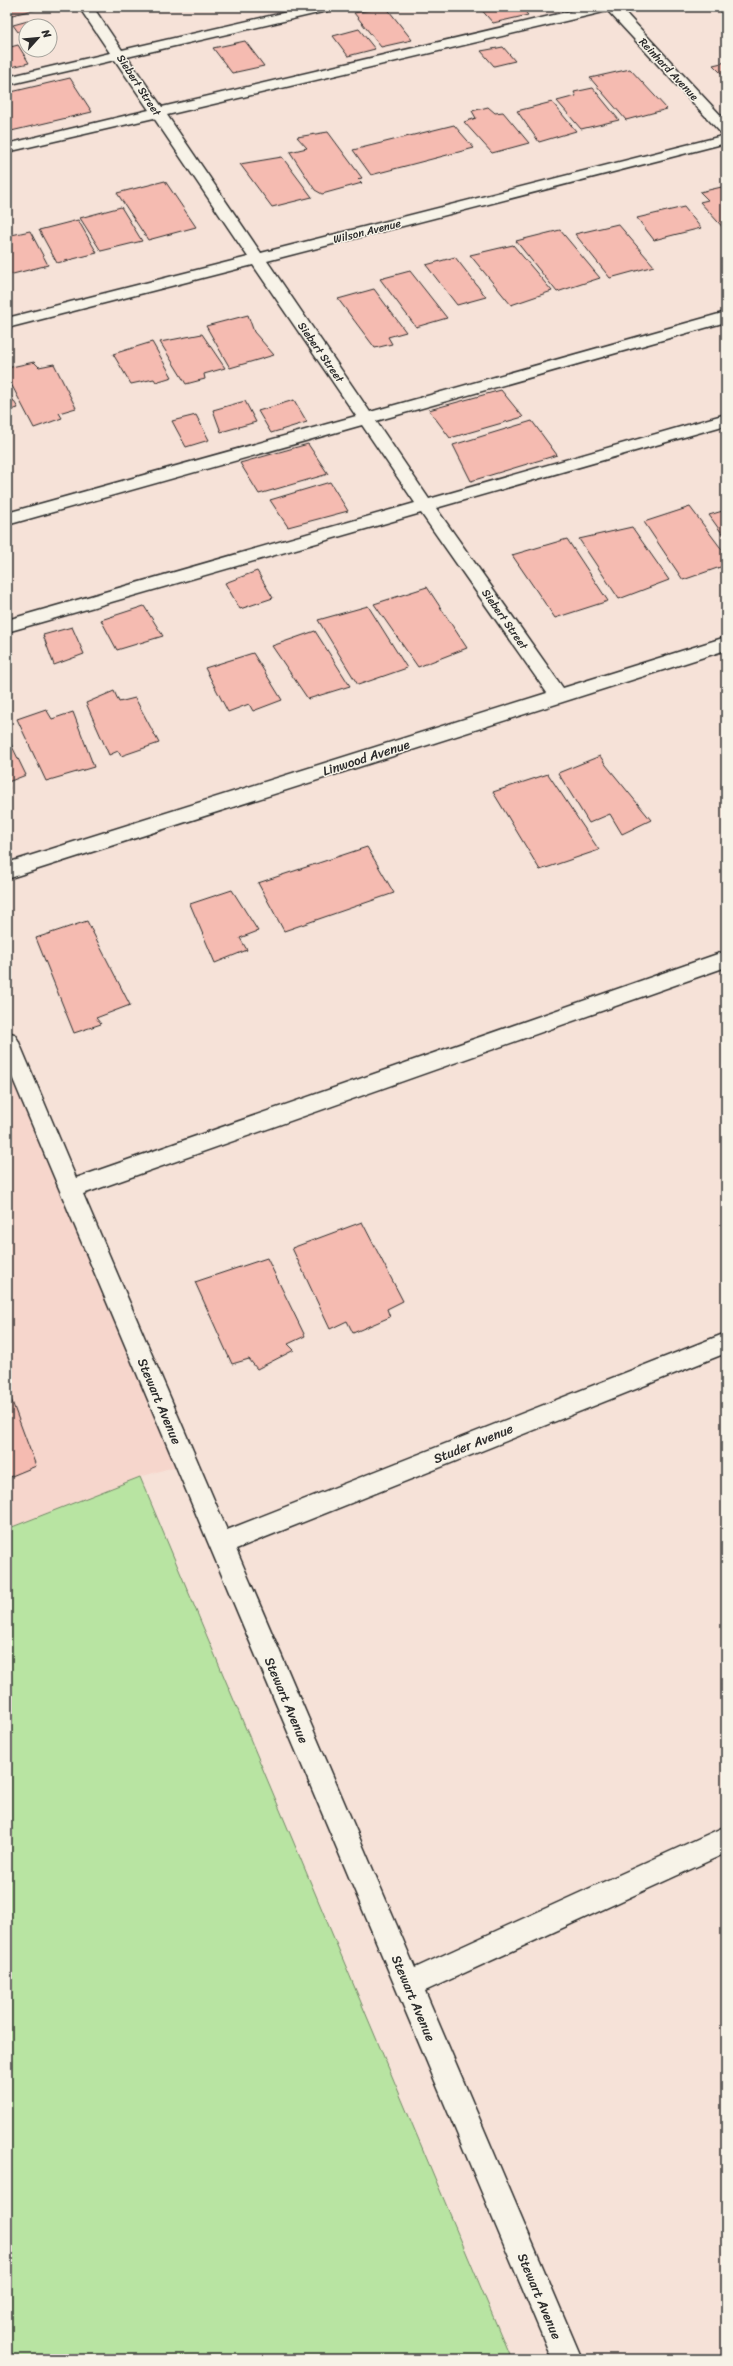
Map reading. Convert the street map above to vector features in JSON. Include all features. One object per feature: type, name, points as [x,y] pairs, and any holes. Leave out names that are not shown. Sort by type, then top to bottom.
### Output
[{"type":"street","name":"Siebert Street","points":[[86,7],[425,505],[559,696]]},
{"type":"street","points":[[7,81],[327,7]]},
{"type":"street","points":[[7,148],[156,111],[606,7]]},
{"type":"street","name":"Reinhard Avenue","points":[[612,7],[726,130]]},
{"type":"street","name":"Wilson Avenue","points":[[7,323],[726,139]]},
{"type":"street","points":[[7,519],[726,317]]},
{"type":"street","points":[[7,626],[726,419]]},
{"type":"street","name":"Linwood Avenue","points":[[7,871],[726,643]]},
{"type":"street","points":[[70,1189],[726,959]]},
{"type":"street","name":"Stewart Avenue","points":[[7,1040],[567,2359]]},
{"type":"street","name":"Studer Avenue","points":[[220,1544],[726,1343]]},
{"type":"street","points":[[408,1985],[726,1839]]},
{"type":"shaded area","points":[[7,1028],[190,1462],[140,1477],[7,1529]]},
{"type":"green space","points":[[140,1477],[511,2359],[7,2359],[7,1529]]},
{"type":"building","points":[[7,7],[46,7],[8,16]]},
{"type":"building","points":[[386,7],[412,40],[381,47],[354,13]]},
{"type":"building","points":[[479,7],[521,7],[528,15],[493,23]]},
{"type":"building","points":[[18,24],[18,32],[13,25]]},
{"type":"building","points":[[359,29],[375,49],[348,56],[333,36]]},
{"type":"building","points":[[245,41],[264,66],[232,73],[213,48]]},
{"type":"building","points":[[18,45],[18,58],[26,58],[29,63],[7,68],[7,48]]},
{"type":"building","points":[[503,47],[515,61],[494,66],[481,51]]},
{"type":"building","points":[[726,62],[726,78],[713,65]]},
{"type":"building","points":[[630,69],[667,109],[626,120],[590,78]]},
{"type":"building","points":[[70,78],[92,112],[7,132],[7,93]]},
{"type":"building","points":[[593,88],[619,120],[581,129],[557,101],[576,96],[574,92]]},
{"type":"building","points":[[552,102],[576,131],[539,142],[517,111]]},
{"type":"building","points":[[488,107],[495,113],[503,112],[529,143],[492,153],[464,122],[476,118],[472,111]]},
{"type":"building","points":[[454,125],[474,148],[371,175],[353,150]]},
{"type":"building","points":[[328,132],[362,178],[358,179],[362,183],[322,194],[315,190],[290,152],[307,148],[297,137]]},
{"type":"building","points":[[282,157],[312,197],[272,207],[240,164]]},
{"type":"building","points":[[165,181],[196,227],[148,240],[117,193]]},
{"type":"building","points":[[726,186],[726,231],[700,202],[708,200],[700,192]]},
{"type":"building","points":[[121,207],[142,241],[101,251],[80,218]]},
{"type":"building","points":[[684,207],[701,228],[654,240],[637,218]]},
{"type":"building","points":[[78,220],[97,253],[57,263],[39,230]]},
{"type":"building","points":[[618,224],[654,266],[610,278],[575,234]]},
{"type":"building","points":[[560,230],[600,278],[557,292],[516,241]]},
{"type":"building","points":[[30,231],[48,265],[9,275],[7,270],[7,236]]},
{"type":"building","points":[[513,245],[552,291],[511,305],[470,255]]},
{"type":"building","points":[[455,257],[486,297],[457,305],[426,265]]},
{"type":"building","points":[[410,271],[447,318],[416,327],[380,279]]},
{"type":"building","points":[[374,289],[406,332],[388,337],[392,344],[375,348],[338,299]]},
{"type":"building","points":[[248,315],[254,332],[274,355],[230,368],[206,326]]},
{"type":"building","points":[[202,334],[225,368],[204,374],[205,379],[186,384],[160,342]]},
{"type":"building","points":[[152,342],[172,377],[156,382],[154,379],[131,384],[113,354]]},
{"type":"building","points":[[34,362],[39,367],[54,364],[76,408],[59,413],[62,418],[34,428],[7,376],[7,368]]},
{"type":"building","points":[[7,390],[18,408],[7,411]]},
{"type":"building","points":[[501,390],[523,417],[450,438],[429,410]]},
{"type":"building","points":[[294,400],[307,422],[271,433],[258,411]]},
{"type":"building","points":[[245,401],[256,422],[221,432],[213,410]]},
{"type":"building","points":[[196,415],[209,440],[186,447],[172,421]]},
{"type":"building","points":[[532,421],[557,455],[471,481],[453,445]]},
{"type":"building","points":[[308,444],[328,474],[259,494],[240,463]]},
{"type":"building","points":[[330,482],[348,511],[288,527],[270,500]]},
{"type":"building","points":[[690,507],[726,555],[726,565],[683,580],[644,522]]},
{"type":"building","points":[[726,510],[726,539],[709,515]]},
{"type":"building","points":[[632,527],[669,580],[619,599],[579,539]]},
{"type":"building","points":[[567,539],[608,601],[555,618],[512,555]]},
{"type":"building","points":[[257,571],[273,598],[240,609],[225,583]]},
{"type":"building","points":[[427,587],[467,648],[418,667],[374,604]]},
{"type":"building","points":[[144,606],[163,636],[117,650],[101,620]]},
{"type":"building","points":[[368,606],[407,668],[358,685],[318,620]]},
{"type":"building","points":[[72,627],[84,654],[54,665],[43,635]]},
{"type":"building","points":[[315,631],[350,686],[308,699],[272,646]]},
{"type":"building","points":[[253,653],[282,700],[253,711],[249,704],[228,712],[205,668]]},
{"type":"building","points":[[114,691],[119,702],[135,698],[159,743],[121,756],[118,751],[109,755],[86,703]]},
{"type":"building","points":[[46,709],[52,719],[73,712],[94,767],[46,781],[17,719]]},
{"type":"building","points":[[7,736],[26,775],[8,782],[9,789],[7,790]]},
{"type":"building","points":[[600,756],[651,820],[622,834],[610,814],[589,823],[558,773]]},
{"type":"building","points":[[548,774],[599,850],[540,870],[493,792]]},
{"type":"building","points":[[367,847],[394,893],[284,931],[258,883]]},
{"type":"building","points":[[232,890],[258,931],[240,938],[247,950],[215,963],[190,904]]},
{"type":"building","points":[[87,921],[130,1005],[96,1018],[101,1024],[74,1033],[36,938]]},
{"type":"building","points":[[362,1222],[403,1301],[387,1309],[390,1317],[353,1333],[347,1321],[330,1329],[292,1248]]},
{"type":"building","points":[[267,1258],[305,1336],[288,1344],[294,1350],[257,1369],[249,1359],[232,1364],[195,1282]]},
{"type":"building","points":[[7,1388],[36,1466],[7,1478]]}]
